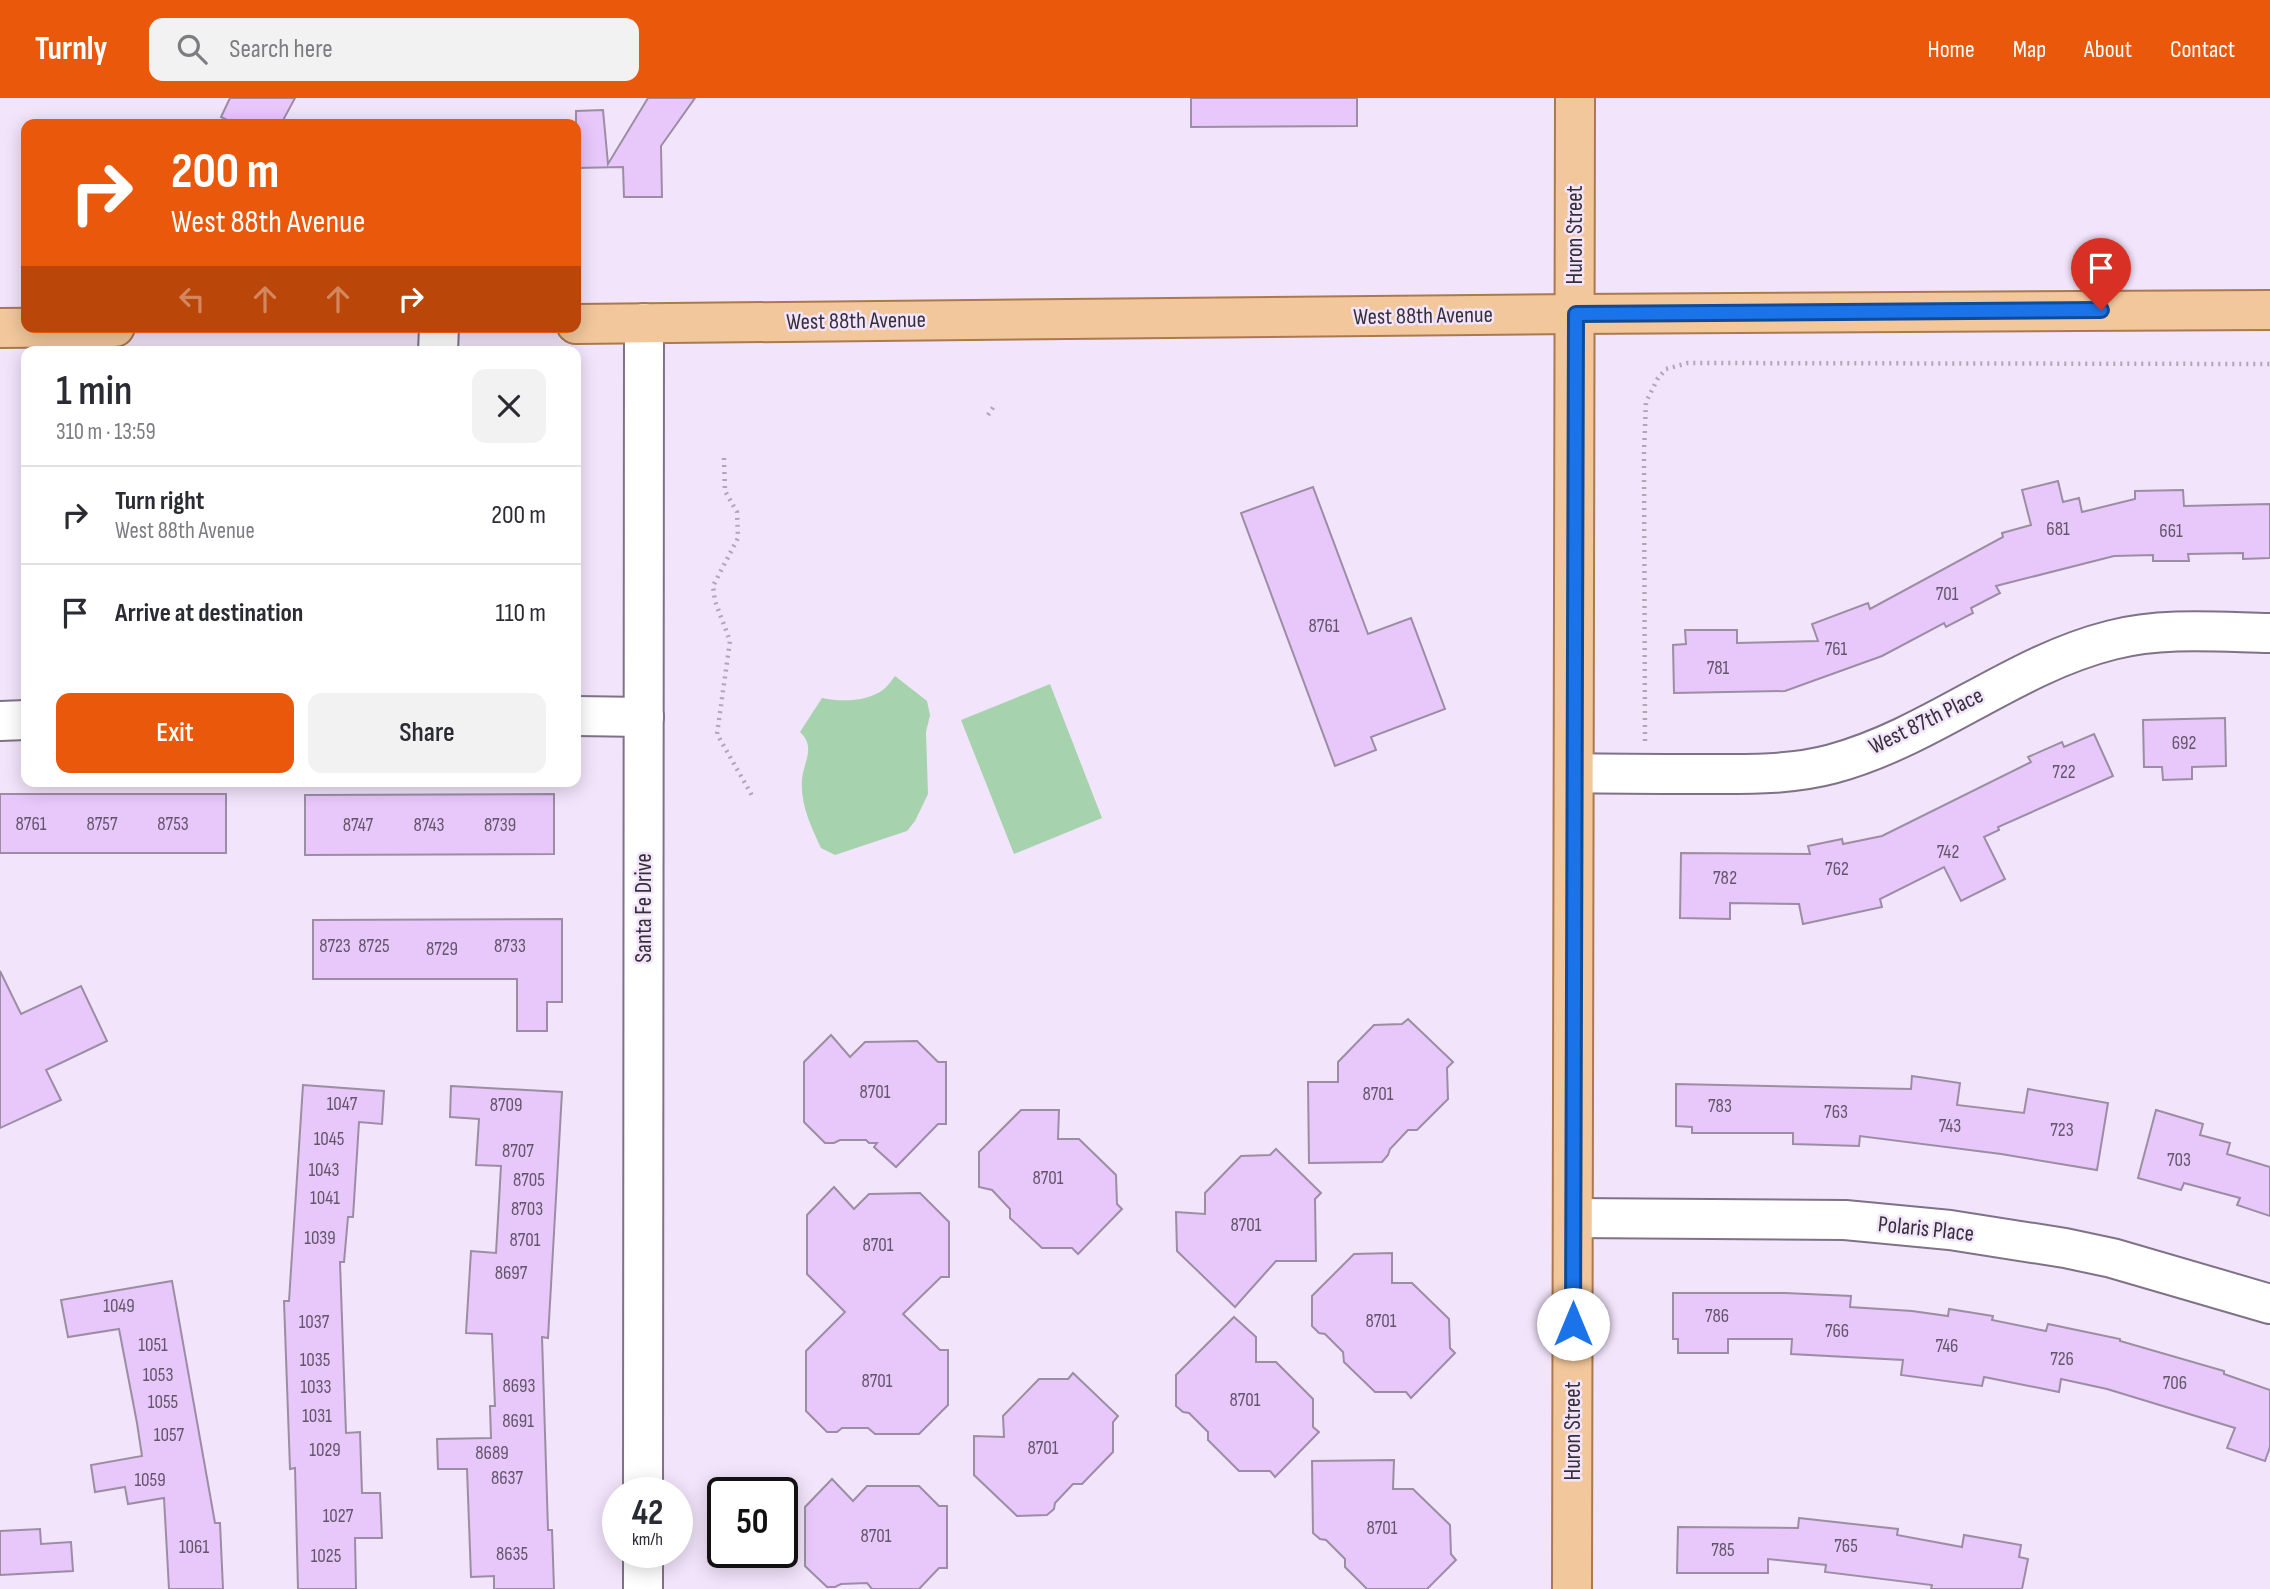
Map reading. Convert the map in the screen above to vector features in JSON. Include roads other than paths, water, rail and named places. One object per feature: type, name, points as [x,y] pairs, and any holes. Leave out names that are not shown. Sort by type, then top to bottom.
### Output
[{"type":"main road","name":"Huron Street","points":[[1572,1589],[1575,98]]},
{"type":"main road","name":"West 88th Avenue","points":[[581,324],[2270,310]]},
{"type":"main road","points":[[0,328],[21,328]]},
{"type":"street","name":"Santa Fe Drive","points":[[643,1477],[644,323]]},
{"type":"street","name":"West 87th Place","points":[[1574,773],[1799,772],[1835,763],[1894,742],[1987,691],[2040,666],[2077,650],[2113,639],[2159,632],[2270,633]]},
{"type":"street","points":[[581,716],[644,717]]},
{"type":"street","points":[[0,721],[21,720]]},
{"type":"street","name":"Polaris Place","points":[[1573,1217],[1845,1220],[1950,1230],[2112,1258],[2270,1304]]},
{"type":"street","points":[[643,1568],[643,1589]]}]
